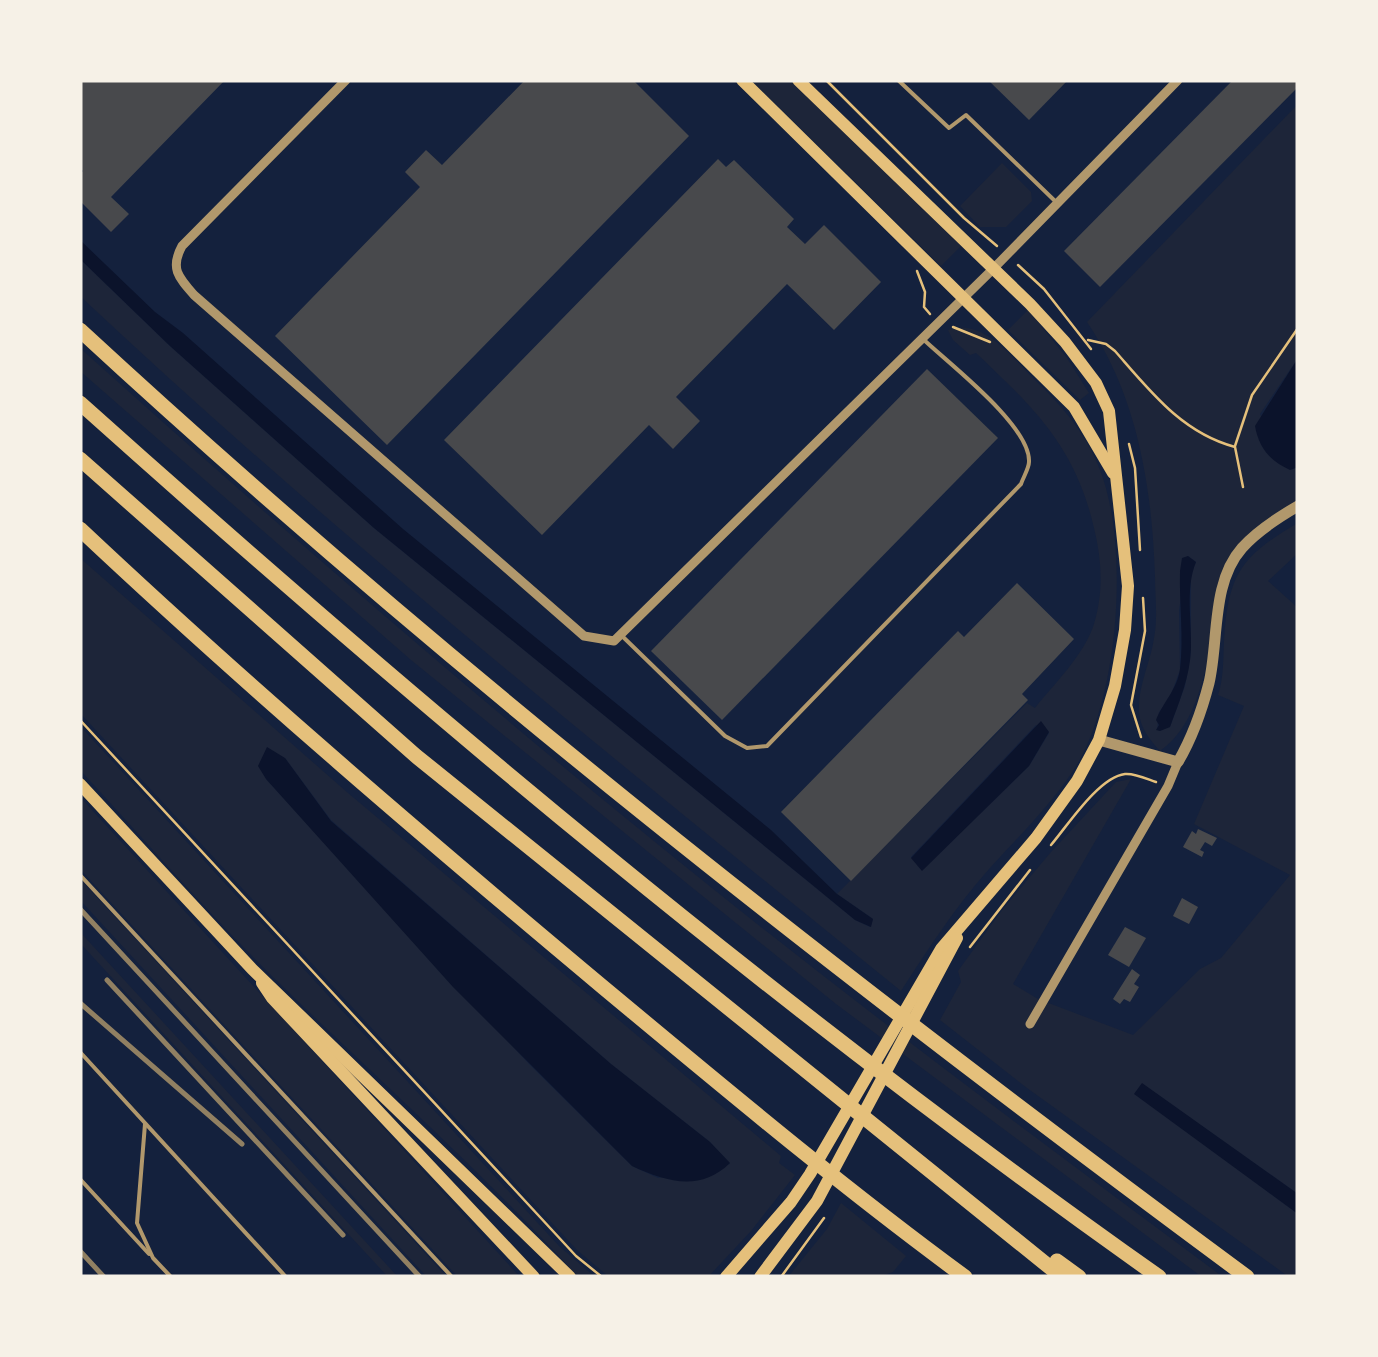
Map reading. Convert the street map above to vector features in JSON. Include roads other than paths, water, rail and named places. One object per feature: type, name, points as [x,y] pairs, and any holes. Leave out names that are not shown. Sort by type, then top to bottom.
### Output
[{"type":"highway","points":[[80,330],[370,587],[534,726],[798,938],[1247,1277]]},
{"type":"highway","points":[[80,403],[272,575],[524,788],[1021,1179],[1159,1277]]},
{"type":"highway","points":[[80,458],[416,756],[1062,1277]]},
{"type":"highway","points":[[80,529],[200,642],[500,902],[712,1078],[965,1277]]},
{"type":"highway","points":[[943,1181],[1079,1277]]},
{"type":"main road","points":[[742,80],[1074,407],[1116,478]]},
{"type":"main road","points":[[726,1277],[810,1174],[962,926],[1036,838],[1077,781],[1099,740],[1126,630],[1128,586],[1109,411],[1096,383],[1066,342],[798,80]]},
{"type":"main road","points":[[80,784],[252,969],[570,1277]]},
{"type":"main road","points":[[252,969],[272,998],[534,1277]]},
{"type":"main road","points":[[760,1277],[809,1214],[931,975]]},
{"type":"street","points":[[346,80],[182,246],[175,258],[176,273],[194,295],[584,636],[614,641],[993,269],[1178,80]]},
{"type":"street","points":[[1030,1024],[1188,746],[1210,680],[1217,618],[1230,568],[1242,548],[1298,506]]},
{"type":"street","points":[[1099,740],[1178,762]]},
{"type":"lane","points":[[898,80],[950,128],[966,114],[1058,204]]},
{"type":"lane","points":[[620,634],[725,736],[747,748],[767,746],[1021,484],[1029,461],[1021,437],[1009,420],[921,338]]},
{"type":"lane","points":[[80,874],[452,1277]]},
{"type":"lane","points":[[80,1052],[286,1277]]},
{"type":"lane","points":[[146,1124],[137,1223],[153,1258]]},
{"type":"lane","points":[[80,1180],[171,1277]]},
{"type":"railway","points":[[80,909],[420,1277]]},
{"type":"railway","points":[[107,980],[343,1235]]},
{"type":"railway","points":[[80,1003],[242,1144]]},
{"type":"railway","points":[[80,1251],[104,1277]]}]
